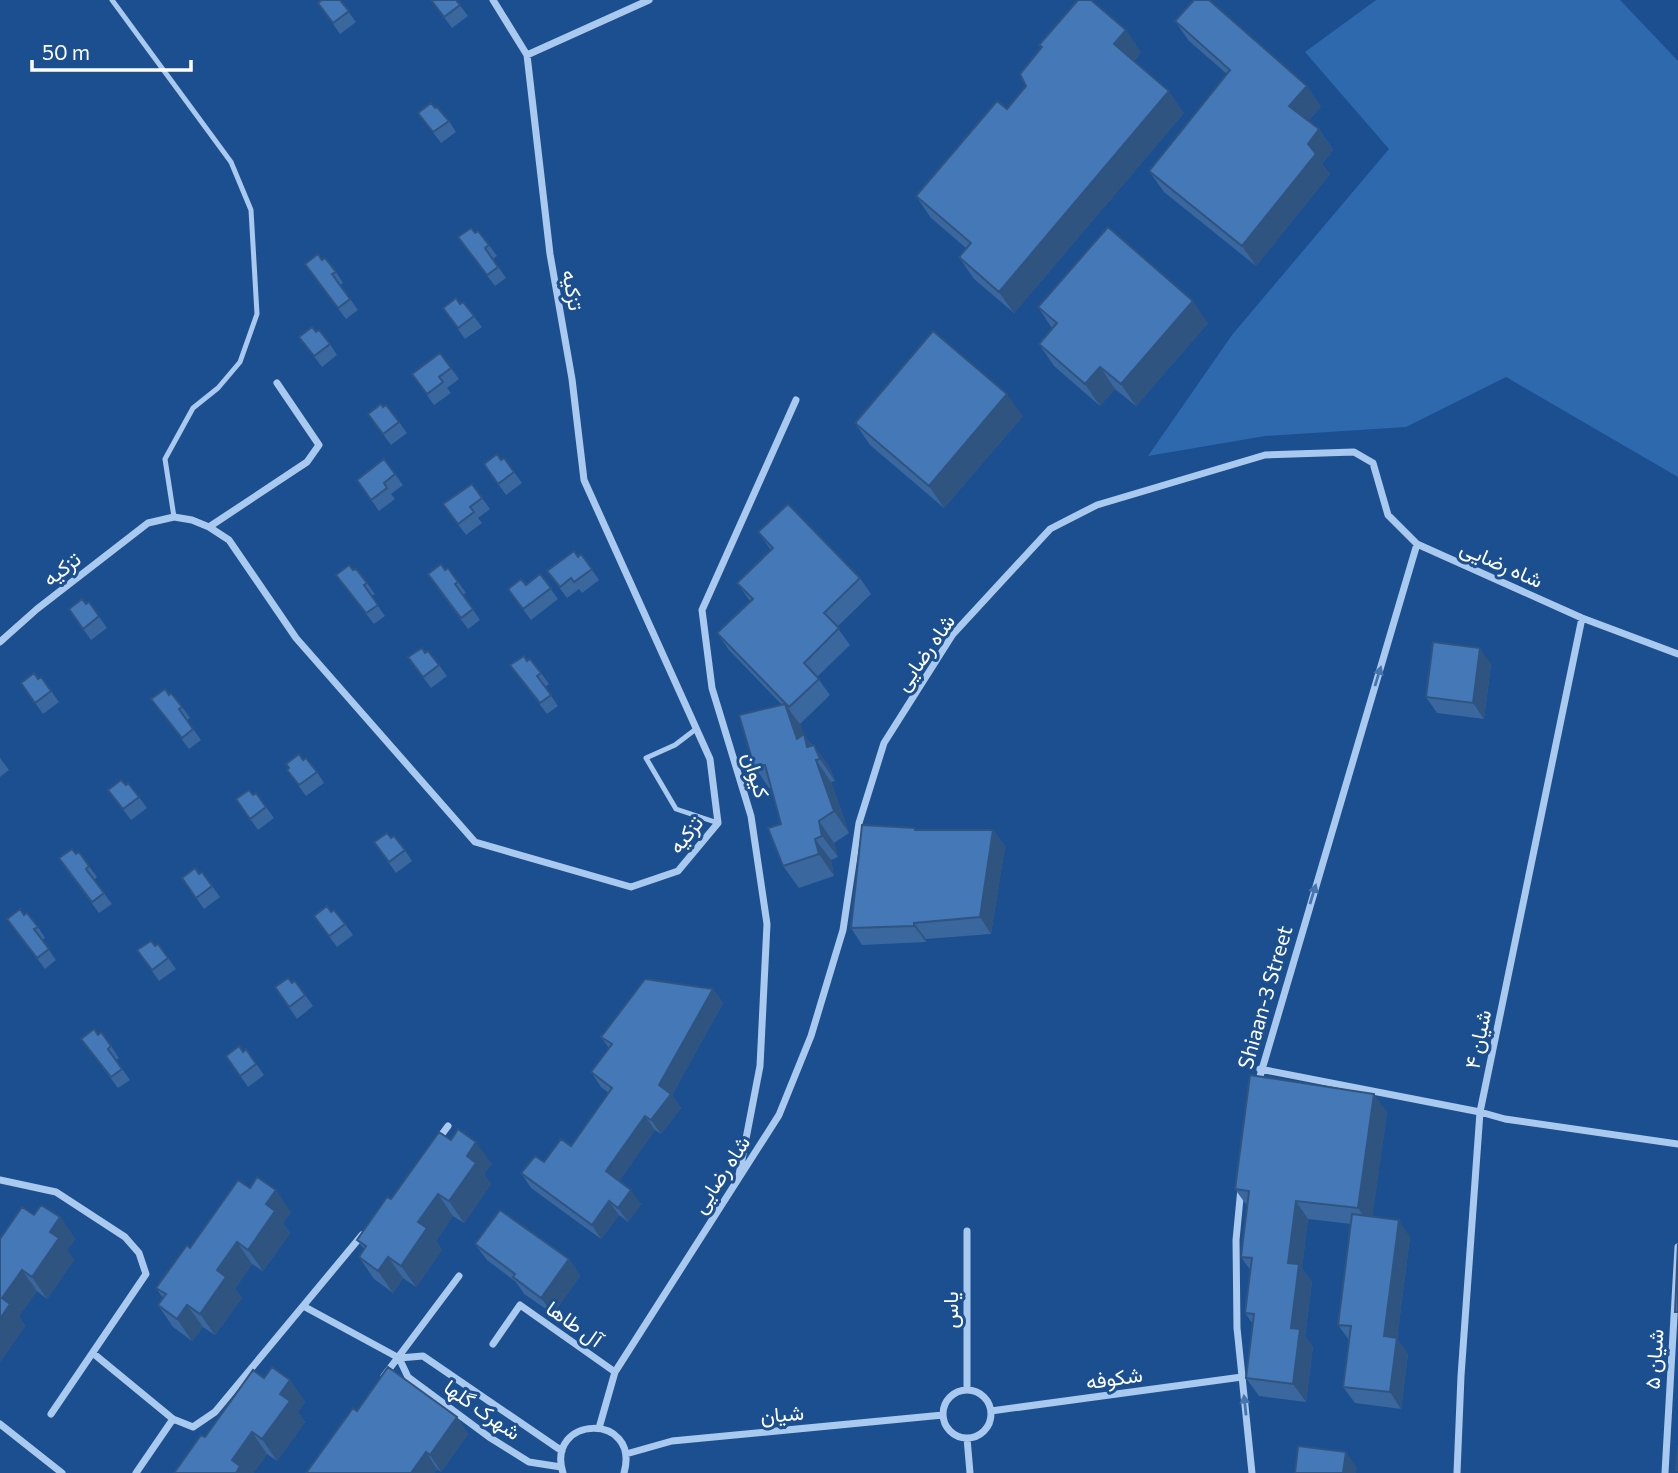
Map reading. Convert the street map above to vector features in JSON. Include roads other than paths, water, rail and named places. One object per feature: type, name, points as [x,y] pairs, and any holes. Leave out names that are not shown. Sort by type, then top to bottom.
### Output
[{"type":"street","points":[[493,0],[527,55],[649,0]]},
{"type":"street","name":"تزکیه","points":[[0,642],[37,609],[148,523],[174,517],[192,520],[229,540],[296,638],[475,842],[631,887],[678,871],[718,823],[710,759],[584,480],[572,379],[550,254],[527,55]]},
{"type":"street","points":[[209,527],[307,462],[319,446],[277,383]]},
{"type":"street","name":"کیوان","points":[[738,1179],[760,1066],[767,924],[751,816],[712,688],[702,610],[796,400]]},
{"type":"street","name":"شاه رضایی","points":[[599,1428],[615,1372],[779,1115],[811,1036],[843,930],[859,823],[884,743],[953,634],[1050,529],[1097,505],[1265,454],[1354,453],[1373,463],[1388,514],[1417,544],[1582,618],[1678,654]]},
{"type":"street","name":"Shiaan-3 Street","points":[[1256,1093],[1417,544]]},
{"type":"street","name":"شیان ۴","points":[[1457,1473],[1461,1376],[1480,1112],[1582,618]]},
{"type":"street","points":[[1261,1069],[1505,1119],[1678,1144]]},
{"type":"street","points":[[432,1148],[449,1126]]},
{"type":"street","points":[[0,1180],[56,1192],[125,1237],[139,1253],[146,1274],[51,1414]]},
{"type":"street","points":[[1241,1180],[1236,1265],[1237,1328],[1252,1473]]},
{"type":"street","name":"یاس","points":[[967,1231],[967,1389]]},
{"type":"street","points":[[94,1354],[173,1419],[193,1427],[215,1412],[364,1233]]},
{"type":"street","name":"شیان ۵","points":[[1665,1473],[1678,1247]]},
{"type":"street","points":[[382,1379],[459,1276]]},
{"type":"street","name":"آل طاها","points":[[493,1344],[520,1305],[615,1372]]},
{"type":"street","name":"شهرک گلها","points":[[305,1307],[398,1358],[423,1356],[562,1451]]},
{"type":"street","name":"شهرک گلها","points":[[398,1358],[408,1377],[489,1437],[529,1462],[562,1470]]},
{"type":"street","name":"شکوفه","points":[[991,1411],[1242,1377]]},
{"type":"street","points":[[967,1389],[986,1398],[991,1411],[988,1427],[975,1437],[967,1438],[953,1434],[943,1415],[952,1395],[967,1389]]},
{"type":"street","name":"شیان","points":[[626,1454],[672,1441],[943,1415]]},
{"type":"street","points":[[136,1473],[173,1419]]},
{"type":"street","points":[[0,1424],[62,1473]]},
{"type":"street","points":[[562,1470],[562,1451],[571,1437],[579,1431],[599,1428],[617,1437],[626,1454],[624,1473]]},
{"type":"street","points":[[967,1438],[970,1473]]},
{"type":"lane","points":[[112,0],[231,162],[251,209],[257,314],[240,362],[218,388],[193,408],[165,459],[174,517]]},
{"type":"lane","points":[[696,729],[675,745],[646,758],[676,809],[718,823]]}]
